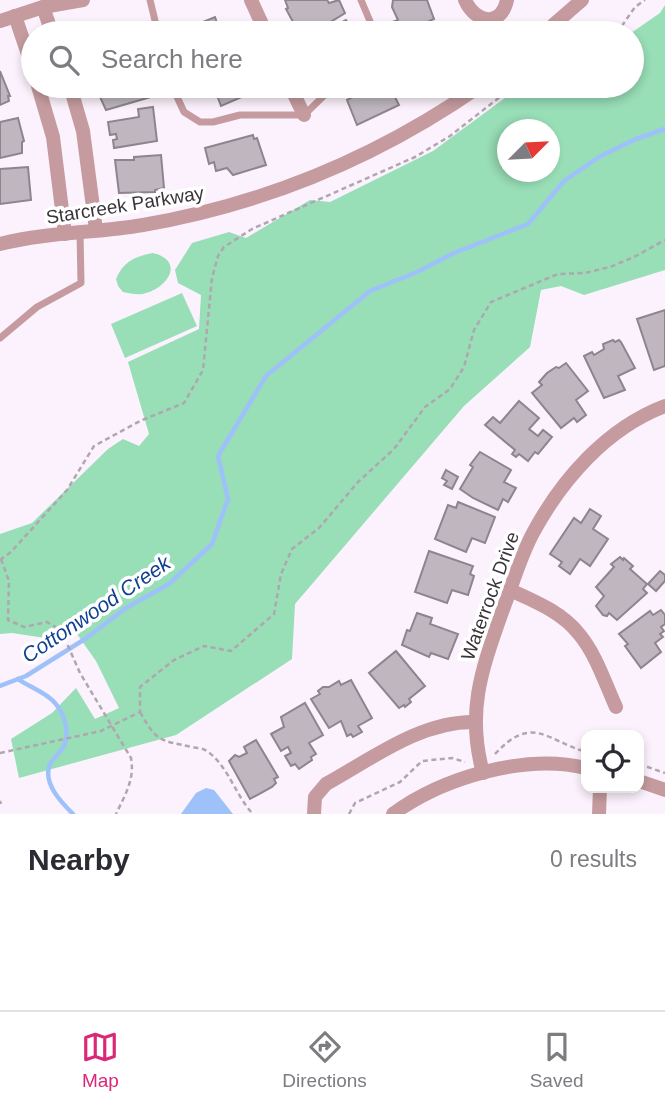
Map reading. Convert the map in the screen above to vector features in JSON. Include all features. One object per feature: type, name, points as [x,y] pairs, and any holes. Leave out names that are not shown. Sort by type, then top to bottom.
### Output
[{"type":"street","points":[[0,21],[43,7],[83,0]]},
{"type":"street","points":[[251,0],[261,21]]},
{"type":"street","points":[[465,0],[470,10],[478,18],[484,19],[501,14],[507,0]]},
{"type":"street","points":[[558,21],[582,0]]},
{"type":"street","points":[[43,7],[48,21]]},
{"type":"street","points":[[15,16],[21,34]]},
{"type":"street","points":[[41,98],[53,138],[72,233]]},
{"type":"street","points":[[73,98],[83,131],[96,230]]},
{"type":"street","points":[[296,98],[304,115]]},
{"type":"street","name":"Starcreek Parkway","points":[[0,243],[138,226],[208,213],[289,187],[374,150],[460,98]]},
{"type":"street","name":"Waterrock Drive","points":[[481,766],[475,722],[477,693],[510,590],[533,533],[563,486],[610,437],[628,424],[665,406]]},
{"type":"street","points":[[510,590],[543,605],[579,633],[595,660],[616,707]]},
{"type":"street","points":[[314,814],[315,797],[326,784],[422,731],[457,722],[475,722]]},
{"type":"street","points":[[393,814],[427,793],[481,766],[581,768]]},
{"type":"street","points":[[644,783],[665,790]]},
{"type":"street","points":[[598,814],[600,793]]},
{"type":"lane","points":[[150,0],[155,21]]},
{"type":"lane","points":[[361,0],[370,21]]},
{"type":"lane","points":[[178,98],[184,111],[200,122],[213,122],[240,115],[304,115],[322,98]]},
{"type":"lane","points":[[0,338],[37,307],[81,283],[72,233]]},
{"type":"path","points":[[626,21],[645,0]]},
{"type":"path","points":[[116,814],[133,771],[131,758],[80,673],[61,630],[47,622],[24,627],[8,620],[9,581],[1,559],[11,552],[67,490],[94,446],[140,421],[184,402],[203,370],[212,278],[218,256],[224,247],[252,229],[415,157],[450,136],[499,98]]},
{"type":"path","points":[[253,814],[226,771],[206,749],[160,740],[152,733],[140,712],[140,687],[174,660],[204,646],[231,651],[274,614],[281,574],[292,550],[319,528],[358,482],[394,449],[425,407],[450,389],[464,367],[474,330],[491,302],[558,274],[610,267],[665,240]]},
{"type":"path","points":[[0,753],[101,731],[140,712]]},
{"type":"path","points":[[349,814],[351,808],[363,797],[400,782],[422,761],[452,758],[481,766],[520,734],[533,732],[551,736],[581,750]]},
{"type":"path","points":[[644,766],[665,773]]},
{"type":"green space","points":[[665,5],[665,270],[584,295],[561,286],[541,290],[530,347],[464,406],[295,604],[292,659],[176,735],[19,778],[11,739],[52,713],[76,688],[95,719],[119,708],[96,661],[72,627],[52,639],[12,633],[0,634],[0,534],[32,523],[108,449],[123,439],[139,446],[149,434],[128,362],[199,329],[201,295],[178,283],[175,270],[192,243],[229,232],[246,238],[310,200],[330,202],[433,151],[505,98],[644,98],[644,24],[660,13]]},
{"type":"green space","points":[[153,253],[163,257],[171,268],[166,280],[154,290],[143,294],[123,292],[116,279],[122,268],[135,258]]},
{"type":"green space","points":[[182,293],[197,326],[125,358],[111,324]]},
{"type":"water","points":[[206,788],[214,790],[233,814],[181,814],[196,793]]},
{"type":"building","points":[[285,0],[327,0],[329,3],[339,0],[345,13],[332,21],[292,21],[286,9]]},
{"type":"building","points":[[393,0],[427,0],[434,19],[395,21],[398,20],[392,7]]},
{"type":"building","points":[[0,71],[10,96],[9,101],[0,105]]},
{"type":"building","points":[[100,98],[147,98],[106,110]]},
{"type":"building","points":[[218,98],[239,98],[221,106]]},
{"type":"building","points":[[396,98],[399,105],[357,125],[347,100]]},
{"type":"building","points":[[153,107],[157,141],[114,148],[113,140],[117,139],[116,134],[110,135],[108,122],[139,117],[138,109]]},
{"type":"building","points":[[18,118],[24,141],[22,153],[0,158],[0,122]]},
{"type":"building","points":[[253,135],[254,139],[257,138],[266,165],[233,175],[227,168],[216,171],[214,162],[209,164],[205,148]]},
{"type":"building","points":[[161,155],[164,188],[155,192],[119,193],[115,160]]},
{"type":"building","points":[[28,167],[31,200],[0,204],[0,169]]},
{"type":"building","points":[[665,310],[665,366],[654,370],[637,319]]},
{"type":"building","points":[[613,340],[621,342],[635,368],[618,376],[625,390],[604,398],[584,356],[592,352],[594,355],[604,349],[603,344]]},
{"type":"building","points":[[566,363],[588,391],[576,400],[586,415],[577,422],[574,418],[561,428],[532,393],[542,385],[539,382],[547,373]]},
{"type":"building","points":[[519,401],[539,418],[529,429],[538,436],[543,430],[552,437],[538,454],[535,452],[528,461],[519,454],[516,457],[512,454],[515,450],[485,425],[493,417],[500,423]]},
{"type":"building","points":[[480,452],[511,470],[504,482],[516,488],[508,502],[503,499],[498,510],[460,489],[473,467],[470,465]]},
{"type":"building","points":[[446,470],[458,477],[452,489],[444,485],[447,481],[442,478]]},
{"type":"building","points":[[458,502],[495,517],[485,543],[472,538],[466,552],[435,539],[448,505],[456,508]]},
{"type":"building","points":[[590,509],[601,516],[593,529],[608,539],[590,566],[580,559],[570,574],[559,566],[562,562],[550,554],[574,518],[581,523]]},
{"type":"building","points":[[429,551],[473,566],[470,574],[474,576],[468,595],[452,590],[447,603],[415,592]]},
{"type":"building","points":[[620,557],[633,566],[630,569],[647,584],[643,589],[647,593],[617,620],[609,613],[607,616],[603,615],[596,606],[604,596],[596,587],[614,567],[611,564]]},
{"type":"building","points":[[660,571],[665,575],[665,581],[656,591],[648,584]]},
{"type":"building","points":[[661,610],[665,615],[665,624],[661,627],[664,631],[660,634],[663,637],[655,643],[661,652],[641,668],[625,646],[628,644],[619,634],[650,611],[653,615]]},
{"type":"building","points":[[417,613],[432,618],[430,624],[458,634],[448,659],[431,653],[429,657],[402,645]]},
{"type":"building","points":[[396,651],[425,686],[409,699],[411,702],[399,708],[369,673]]},
{"type":"building","points":[[351,680],[372,718],[358,726],[362,732],[353,737],[351,734],[347,736],[341,721],[329,728],[311,699],[320,694],[318,691],[323,687],[329,687],[339,681],[341,685]]},
{"type":"building","points":[[305,703],[323,735],[309,743],[316,754],[299,769],[295,764],[291,766],[285,756],[291,753],[288,747],[281,751],[271,734],[284,727],[281,717]]},
{"type":"building","points":[[256,740],[278,777],[274,779],[276,783],[272,787],[250,799],[229,761],[235,755],[239,757],[247,753],[244,747]]},
{"type":"waterway","name":"Cottonwood Creek","points":[[0,686],[26,676],[85,639],[126,608],[169,584],[212,544],[228,499],[218,456],[266,376],[370,291],[454,253],[528,224],[564,181],[599,157],[636,139],[665,129]]},
{"type":"waterway","points":[[18,679],[47,696],[62,713],[66,725],[65,744],[50,764],[48,774],[51,787],[73,814]]}]
